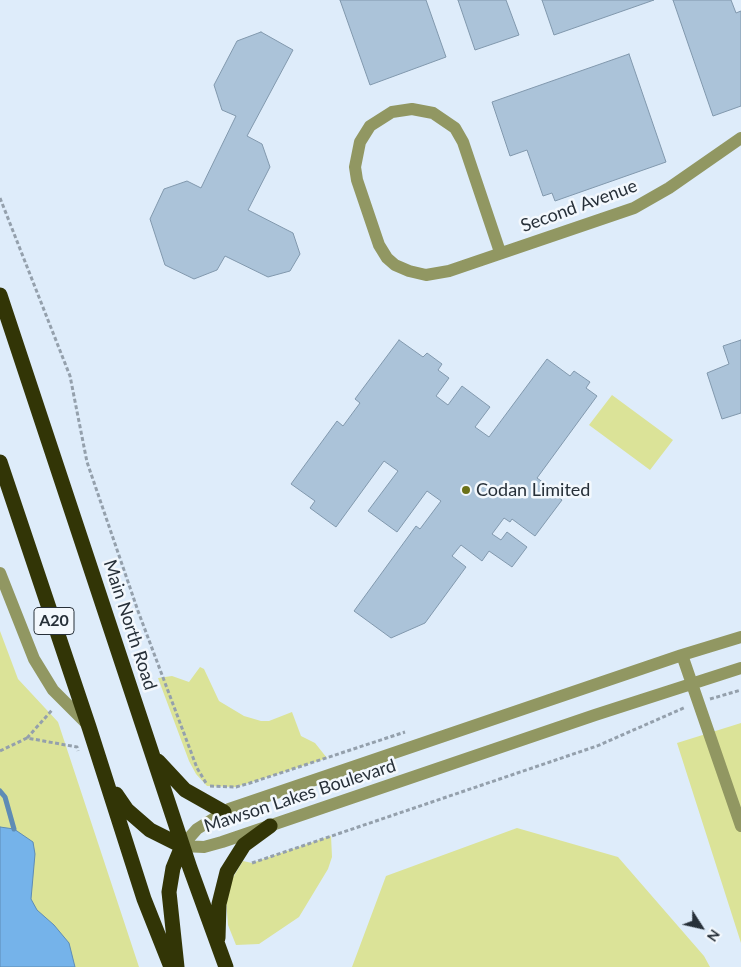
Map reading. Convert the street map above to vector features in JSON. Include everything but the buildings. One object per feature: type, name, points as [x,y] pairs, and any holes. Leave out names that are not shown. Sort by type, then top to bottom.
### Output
[{"type":"highway","name":"Main North Road","points":[[0,295],[154,756],[182,846],[226,967]]},
{"type":"highway","name":"A20","points":[[0,462],[107,780],[144,899],[171,967]]},
{"type":"highway","points":[[154,756],[185,790],[224,812]]},
{"type":"highway","points":[[107,780],[127,810],[137,820],[160,837],[182,846],[173,868],[169,892],[177,967]]},
{"type":"highway","points":[[218,945],[223,881],[232,862],[244,846],[270,826]]},
{"type":"street","name":"Second Avenue","points":[[500,252],[463,142],[455,128],[433,113],[412,109],[392,112],[370,126],[360,142],[356,153],[356,176],[379,245],[387,258],[404,270],[426,275],[449,271],[500,252],[634,208],[669,188],[741,138]]},
{"type":"street","points":[[0,573],[12,608],[34,659],[53,690],[89,727]]},
{"type":"street","name":"Mawson Lakes Boulevard","points":[[182,846],[197,829],[224,812],[682,655],[741,637]]},
{"type":"street","points":[[682,655],[741,826]]},
{"type":"street","name":"Mawson Lakes Boulevard","points":[[182,846],[208,846],[741,668]]},
{"type":"path","points":[[0,198],[70,376],[87,462],[138,612],[197,768],[207,786]]},
{"type":"path","points":[[232,862],[252,863],[588,749],[699,702],[741,690]]},
{"type":"path","points":[[0,751],[27,738],[45,720],[60,698]]},
{"type":"path","points":[[27,738],[77,747]]},
{"type":"green space","points":[[612,395],[673,440],[650,470],[589,425]]},
{"type":"green space","points":[[0,631],[18,679],[58,722],[139,967],[0,967]]},
{"type":"green space","points":[[200,667],[204,669],[219,701],[244,716],[261,721],[269,721],[292,712],[301,736],[315,743],[327,758],[236,787],[207,786],[196,774],[189,761],[158,678],[172,676],[189,682]]},
{"type":"green space","points":[[741,723],[741,943],[677,743]]},
{"type":"green space","points":[[517,828],[618,857],[704,956],[710,967],[352,967],[386,876]]},
{"type":"green space","points":[[331,836],[332,857],[328,869],[299,917],[259,944],[236,945],[228,925],[226,898],[229,884],[243,861],[252,863]]},
{"type":"water","points":[[0,827],[14,829],[33,842],[35,854],[31,899],[37,910],[54,925],[69,943],[75,967],[0,967]]},
{"type":"waterway","points":[[0,791],[5,797],[14,829]]},
{"type":"place","name":"Codan Limited","points":[[466,490]]}]
